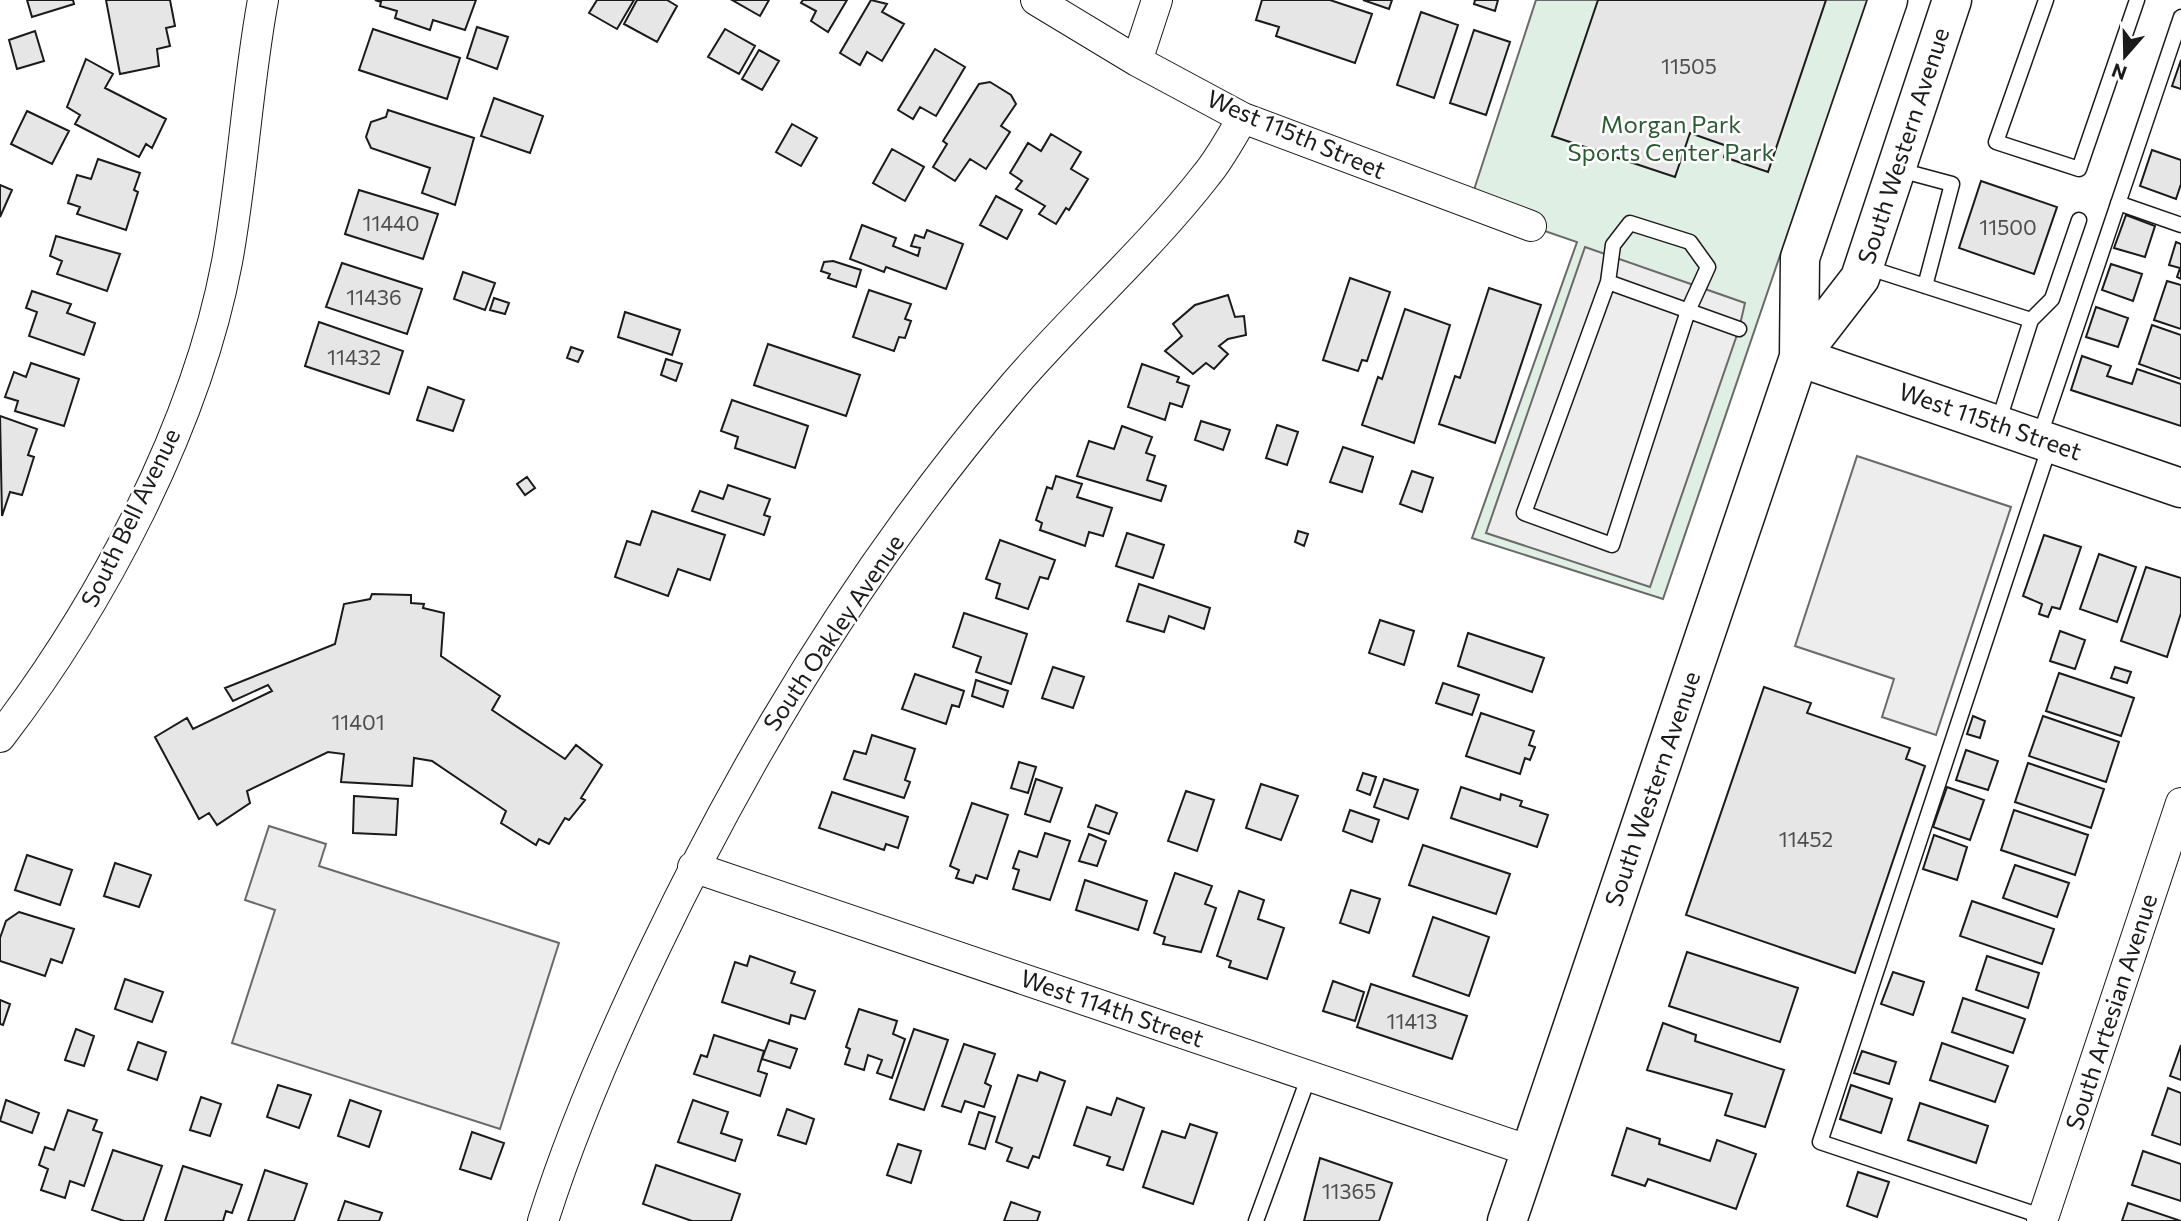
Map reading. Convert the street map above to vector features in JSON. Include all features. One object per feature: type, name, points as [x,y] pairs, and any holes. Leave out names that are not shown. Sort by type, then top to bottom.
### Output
[{"type":"main road","name":"South Western Avenue","points":[[1507,1221],[1799,357],[1800,258],[1888,0]]},
{"type":"main road","name":"South Western Avenue","points":[[1799,357],[1860,278],[1952,0]]},
{"type":"main road","name":"West 115th Street","points":[[1799,357],[2181,488]]},
{"type":"street","name":"South Bell Avenue","points":[[248,0],[258,30]]},
{"type":"street","name":"South Bell Avenue","points":[[0,737],[91,604],[154,482],[196,375],[226,266],[244,159],[263,0]]},
{"type":"street","name":"West 115th Street","points":[[1036,0],[1137,61],[1243,118],[1531,226]]},
{"type":"street","points":[[1137,61],[1157,0]]},
{"type":"street","name":"South Oakley Avenue","points":[[543,1221],[558,1172],[612,1038],[693,867],[768,729],[853,597],[1015,384],[1156,234],[1209,172],[1243,118]]},
{"type":"street","name":"South Artesian Avenue","points":[[2043,1219],[2181,803]]},
{"type":"street","name":"West 114th Street","points":[[693,867],[1530,1151]]},
{"type":"lane","points":[[2046,0],[1996,142],[2079,169],[2137,0]]},
{"type":"lane","points":[[2043,1219],[1821,1142],[2045,441],[2118,203],[2181,17]]},
{"type":"lane","points":[[1896,169],[1952,184],[1925,286]]},
{"type":"lane","points":[[2118,203],[2181,225]]},
{"type":"lane","points":[[1998,425],[2031,320],[2052,299],[2079,220]]},
{"type":"lane","points":[[1630,223],[1690,242],[1708,267],[1688,311],[1612,545],[1524,513],[1608,282],[1613,245],[1630,223]]},
{"type":"lane","points":[[1864,267],[2031,320]]},
{"type":"lane","points":[[1608,282],[1739,329]]},
{"type":"lane","points":[[1256,1221],[1309,1076]]},
{"type":"green space","name":"Morgan Park Sports Center Park","points":[[1536,0],[1867,0],[1663,599],[1472,538],[1577,242],[1469,205]]},
{"type":"shaded area","points":[[1585,247],[1745,303],[1739,329],[1650,587],[1486,533]]},
{"type":"shaded area","points":[[1857,456],[2011,507],[1936,735],[1882,717],[1894,679],[1795,646]]},
{"type":"shaded area","points":[[269,826],[326,844],[319,866],[559,943],[500,1129],[232,1043],[275,910],[245,900]]},
{"type":"building","points":[[27,0],[73,0],[74,4],[32,17]]},
{"type":"building","points":[[106,0],[170,0],[175,26],[166,28],[170,46],[157,49],[159,66],[120,74]]},
{"type":"building","points":[[375,0],[476,0],[465,30],[433,20],[430,30],[395,18],[397,11],[380,6],[381,2]]},
{"type":"building","points":[[597,0],[634,0],[617,29],[589,13]]},
{"type":"building","points":[[637,0],[667,0],[677,6],[657,42],[624,24]]},
{"type":"building","points":[[732,0],[769,0],[760,16]]},
{"type":"building","points":[[803,0],[847,0],[828,32],[811,21],[816,11],[801,3]]},
{"type":"building","points":[[871,0],[887,4],[882,12],[904,24],[882,61],[867,52],[860,65],[840,53]]},
{"type":"building","points":[[1262,0],[1330,0],[1372,14],[1355,63],[1276,36],[1279,27],[1256,20]]},
{"type":"building","points":[[1363,0],[1392,0],[1389,9]]},
{"type":"building","points":[[1475,0],[1498,0],[1495,11],[1474,4]]},
{"type":"building","points":[[1598,0],[1826,0],[1768,172],[1724,157],[1727,146],[1690,133],[1675,177],[1552,136]]},
{"type":"building","points":[[1421,12],[1458,25],[1434,98],[1397,85]]},
{"type":"building","points":[[477,27],[508,37],[497,69],[467,58]]},
{"type":"building","points":[[373,29],[460,58],[447,99],[359,70]]},
{"type":"building","points":[[725,29],[755,46],[739,74],[708,57]]},
{"type":"building","points":[[1474,30],[1510,42],[1486,115],[1450,103]]},
{"type":"building","points":[[35,31],[44,61],[17,69],[9,40]]},
{"type":"building","points":[[935,49],[965,67],[936,116],[920,107],[913,119],[898,110]]},
{"type":"building","points":[[759,50],[779,61],[762,90],[742,79]]},
{"type":"building","points":[[86,59],[113,74],[105,88],[166,119],[152,148],[146,144],[139,157],[75,124],[80,115],[67,107]]},
{"type":"building","points":[[2181,60],[2181,89],[2172,86]]},
{"type":"building","points":[[990,82],[1011,95],[1016,104],[1001,126],[1010,132],[986,169],[970,159],[955,181],[933,167],[947,144],[943,141],[979,84]]},
{"type":"building","points":[[494,98],[543,116],[530,153],[481,136]]},
{"type":"building","points":[[388,110],[474,138],[455,205],[422,193],[430,168],[371,148],[366,137],[371,122],[386,117]]},
{"type":"building","points":[[27,111],[69,131],[52,164],[11,144]]},
{"type":"building","points":[[792,124],[817,138],[801,166],[776,152]]},
{"type":"building","points":[[1051,134],[1081,152],[1071,169],[1088,179],[1069,210],[1066,208],[1056,224],[1039,214],[1045,206],[1016,189],[1022,181],[1010,173],[1028,143],[1041,151]]},
{"type":"building","points":[[892,149],[924,167],[905,201],[873,183]]},
{"type":"building","points":[[2152,150],[2181,160],[2181,184],[2176,199],[2140,186]]},
{"type":"building","points":[[98,159],[140,173],[134,190],[138,192],[126,230],[77,214],[80,207],[68,203],[77,175],[91,179]]},
{"type":"building","points":[[1981,181],[2057,207],[2034,274],[1959,248]]},
{"type":"building","points":[[0,185],[12,190],[0,217]]},
{"type":"building","points":[[359,190],[438,214],[423,259],[345,234]]},
{"type":"building","points":[[996,196],[1022,210],[1007,239],[980,225]]},
{"type":"building","points":[[2126,215],[2155,226],[2145,257],[2114,248]]},
{"type":"building","points":[[862,225],[896,238],[893,246],[918,256],[920,248],[911,246],[915,235],[924,238],[927,230],[963,244],[946,289],[886,267],[884,272],[850,259]]},
{"type":"building","points":[[56,236],[120,254],[107,291],[57,274],[62,261],[50,256]]},
{"type":"building","points":[[2176,242],[2181,244],[2181,279],[2177,277],[2180,268],[2169,265]]},
{"type":"building","points":[[833,261],[861,270],[856,287],[828,278],[830,274],[821,271],[824,262]]},
{"type":"building","points":[[342,263],[422,289],[407,334],[326,307]]},
{"type":"building","points":[[2111,264],[2142,274],[2133,301],[2102,290]]},
{"type":"building","points":[[463,272],[495,283],[485,310],[454,299]]},
{"type":"building","points":[[1350,278],[1390,292],[1367,361],[1362,360],[1358,371],[1323,360]]},
{"type":"building","points":[[2167,281],[2181,285],[2181,329],[2154,320]]},
{"type":"building","points":[[1489,288],[1541,305],[1495,443],[1439,424],[1455,376],[1460,378]]},
{"type":"building","points":[[869,290],[911,304],[905,319],[911,321],[905,338],[899,337],[894,351],[853,337]]},
{"type":"building","points":[[32,291],[71,304],[67,313],[95,323],[84,355],[29,336],[37,312],[26,308]]},
{"type":"building","points":[[1228,295],[1235,317],[1244,316],[1246,335],[1228,339],[1219,346],[1228,354],[1214,369],[1206,363],[1193,374],[1165,351],[1182,336],[1173,324],[1195,305]]},
{"type":"building","points":[[494,298],[509,303],[505,314],[490,310]]},
{"type":"building","points":[[2096,307],[2128,318],[2118,347],[2086,337]]},
{"type":"building","points":[[1405,309],[1450,325],[1414,443],[1362,425],[1378,377],[1382,379]]},
{"type":"building","points":[[625,312],[680,330],[672,355],[618,337]]},
{"type":"building","points":[[319,322],[403,351],[389,394],[305,366]]},
{"type":"building","points":[[2152,325],[2181,335],[2181,379],[2139,364]]},
{"type":"building","points":[[768,344],[860,375],[846,416],[754,385]]},
{"type":"building","points":[[571,347],[583,351],[578,362],[567,358]]},
{"type":"building","points":[[2082,356],[2111,366],[2107,376],[2132,384],[2137,369],[2181,384],[2181,426],[2071,390]]},
{"type":"building","points":[[666,359],[682,364],[676,381],[661,375]]},
{"type":"building","points":[[31,363],[79,379],[64,426],[15,411],[18,401],[5,397],[14,372],[26,377]]},
{"type":"building","points":[[1142,364],[1179,377],[1177,382],[1189,386],[1182,407],[1170,403],[1165,420],[1128,407]]},
{"type":"building","points":[[428,387],[464,400],[453,431],[417,420]]},
{"type":"building","points":[[732,400],[808,426],[795,468],[735,448],[738,437],[721,431]]},
{"type":"building","points":[[0,416],[37,429],[28,455],[34,457],[22,495],[10,492],[2,516]]},
{"type":"building","points":[[1201,421],[1230,430],[1223,450],[1195,440]]},
{"type":"building","points":[[1277,425],[1298,432],[1287,465],[1266,458]]},
{"type":"building","points":[[1122,426],[1152,437],[1146,453],[1155,456],[1147,480],[1166,486],[1161,501],[1077,476],[1089,441],[1114,449]]},
{"type":"building","points":[[1343,447],[1373,457],[1362,492],[1330,482]]},
{"type":"building","points":[[1412,471],[1433,478],[1422,512],[1400,504]]},
{"type":"building","points":[[1056,476],[1082,484],[1077,497],[1112,508],[1103,536],[1089,532],[1085,546],[1040,530],[1042,523],[1036,520],[1047,487],[1052,489]]},
{"type":"building","points":[[527,477],[535,488],[525,495],[517,484]]},
{"type":"building","points":[[728,485],[770,499],[764,515],[770,517],[764,535],[692,511],[700,491],[723,499]]},
{"type":"building","points":[[652,511],[725,535],[710,580],[678,569],[668,596],[615,577],[627,541],[640,545]]},
{"type":"building","points":[[1298,531],[1308,534],[1304,546],[1295,542]]},
{"type":"building","points":[[1127,533],[1164,545],[1153,578],[1116,566]]},
{"type":"building","points":[[2044,535],[2081,547],[2060,609],[2052,607],[2048,617],[2039,614],[2042,604],[2023,596]]},
{"type":"building","points":[[1000,540],[1055,560],[1048,579],[1040,577],[1028,609],[996,598],[1000,584],[986,579]]},
{"type":"building","points":[[2099,554],[2136,567],[2117,622],[2080,609]]},
{"type":"building","points":[[2146,567],[2181,578],[2181,613],[2167,657],[2121,641]]},
{"type":"building","points":[[1139,584],[1210,608],[1204,629],[1169,616],[1164,632],[1127,621]]},
{"type":"building","points":[[372,594],[411,595],[411,603],[424,604],[423,608],[444,613],[441,656],[500,696],[492,710],[565,759],[576,745],[602,765],[581,798],[585,800],[569,820],[565,818],[549,844],[539,839],[536,845],[501,823],[506,811],[432,761],[414,758],[412,786],[341,782],[344,754],[328,752],[247,791],[250,803],[217,825],[209,813],[199,819],[155,737],[187,718],[193,729],[272,691],[268,685],[233,701],[225,688],[335,644],[344,604],[370,599]]},
{"type":"building","points":[[964,613],[1027,634],[1011,684],[976,672],[981,657],[953,647]]},
{"type":"building","points":[[1380,620],[1414,631],[1404,665],[1369,653]]},
{"type":"building","points":[[2060,631],[2085,640],[2075,669],[2050,661]]},
{"type":"building","points":[[1468,633],[1544,658],[1532,692],[1458,666]]},
{"type":"building","points":[[1053,667],[1084,677],[1073,708],[1042,698]]},
{"type":"building","points":[[2115,667],[2131,672],[2127,683],[2111,678]]},
{"type":"building","points":[[2059,673],[2134,698],[2121,736],[2046,711]]},
{"type":"building","points":[[915,674],[964,691],[959,707],[952,705],[946,724],[902,709]]},
{"type":"building","points":[[976,680],[1008,691],[1003,707],[972,696]]},
{"type":"building","points":[[1443,683],[1479,695],[1472,715],[1436,703]]},
{"type":"building","points":[[1764,687],[1811,703],[1807,713],[1910,748],[1906,759],[1925,766],[1855,973],[1686,915]]},
{"type":"building","points":[[1481,713],[1534,731],[1529,745],[1535,747],[1530,760],[1525,758],[1520,774],[1466,756]]},
{"type":"building","points":[[1973,716],[1985,721],[1980,738],[1967,734]]},
{"type":"building","points":[[2043,716],[2119,742],[2106,782],[2029,756]]},
{"type":"building","points":[[872,735],[915,749],[905,780],[910,782],[904,798],[844,779],[854,751],[866,754]]},
{"type":"building","points":[[1966,750],[1998,761],[1988,790],[1956,780]]},
{"type":"building","points":[[1019,762],[1036,767],[1028,793],[1011,788]]},
{"type":"building","points":[[2028,763],[2104,789],[2091,828],[2015,802]]},
{"type":"building","points":[[1363,773],[1376,777],[1370,795],[1357,790]]},
{"type":"building","points":[[1036,779],[1062,788],[1050,822],[1025,814]]},
{"type":"building","points":[[1384,779],[1418,790],[1408,819],[1374,807]]},
{"type":"building","points":[[1261,784],[1298,796],[1281,840],[1246,828]]},
{"type":"building","points":[[1461,787],[1500,800],[1501,794],[1522,801],[1520,806],[1548,815],[1537,847],[1451,818]]},
{"type":"building","points":[[1947,787],[1984,800],[1970,840],[1933,827]]},
{"type":"building","points":[[1186,791],[1214,800],[1197,851],[1168,841]]},
{"type":"building","points":[[832,792],[908,817],[898,848],[886,844],[884,850],[819,828]]},
{"type":"building","points":[[354,796],[398,799],[396,835],[353,833]]},
{"type":"building","points":[[972,803],[1008,815],[987,879],[976,875],[973,883],[956,878],[959,870],[950,866]]},
{"type":"building","points":[[1096,805],[1117,813],[1109,834],[1088,827]]},
{"type":"building","points":[[1350,810],[1379,820],[1372,842],[1343,831]]},
{"type":"building","points":[[2014,810],[2088,835],[2075,875],[2001,850]]},
{"type":"building","points":[[1045,833],[1070,841],[1050,900],[1013,889],[1019,870],[1013,868],[1019,851],[1037,857]]},
{"type":"building","points":[[1089,834],[1106,841],[1097,866],[1079,861]]},
{"type":"building","points":[[1934,835],[1967,847],[1957,880],[1923,869]]},
{"type":"building","points":[[1423,845],[1510,874],[1496,914],[1409,885]]},
{"type":"building","points":[[27,855],[72,870],[60,905],[15,890]]},
{"type":"building","points":[[115,863],[151,875],[139,907],[104,896]]},
{"type":"building","points":[[2015,865],[2069,883],[2057,917],[2003,898]]},
{"type":"building","points":[[1175,873],[1212,886],[1205,904],[1216,908],[1201,952],[1163,944],[1165,937],[1154,933]]},
{"type":"building","points":[[1085,880],[1147,901],[1138,930],[1076,910]]},
{"type":"building","points":[[1351,890],[1380,899],[1369,933],[1340,923]]},
{"type":"building","points":[[1239,891],[1264,900],[1258,919],[1284,928],[1267,979],[1229,967],[1231,961],[1217,956]]},
{"type":"building","points":[[1972,901],[2054,929],[2042,964],[1960,936]]},
{"type":"building","points":[[19,912],[74,929],[62,963],[51,959],[45,976],[0,961],[0,938],[6,921]]},
{"type":"building","points":[[1433,917],[1489,937],[1469,996],[1413,976]]},
{"type":"building","points":[[1687,952],[1798,988],[1780,1042],[1669,1006]]},
{"type":"building","points":[[750,956],[795,972],[791,983],[815,991],[805,1019],[791,1015],[789,1024],[722,1002],[735,962],[747,966]]},
{"type":"building","points":[[1987,956],[2039,973],[2028,1008],[1976,990]]},
{"type":"building","points":[[1893,972],[1924,982],[1913,1015],[1881,1004]]},
{"type":"building","points":[[125,979],[163,992],[152,1022],[115,1009]]},
{"type":"building","points":[[1333,981],[1364,992],[1355,1021],[1323,1011]]},
{"type":"building","points":[[1371,984],[1467,1016],[1452,1059],[1357,1027]]},
{"type":"building","points":[[1963,998],[2025,1019],[2013,1053],[1952,1032]]},
{"type":"building","points":[[0,1000],[10,1004],[3,1025],[0,1024]]},
{"type":"building","points":[[859,1009],[897,1021],[893,1034],[905,1039],[892,1078],[877,1073],[882,1060],[868,1055],[864,1070],[845,1064],[850,1049],[846,1047]]},
{"type":"building","points":[[1663,1023],[1696,1035],[1695,1041],[1784,1070],[1765,1127],[1725,1115],[1732,1094],[1647,1070]]},
{"type":"building","points":[[76,1029],[94,1036],[84,1066],[65,1060]]},
{"type":"building","points":[[914,1029],[948,1040],[924,1110],[890,1099]]},
{"type":"building","points":[[714,1035],[764,1051],[758,1071],[767,1074],[760,1096],[694,1074],[701,1055],[707,1057]]},
{"type":"building","points":[[769,1040],[797,1049],[790,1068],[762,1059]]},
{"type":"building","points":[[138,1042],[166,1052],[157,1080],[128,1070]]},
{"type":"building","points":[[1942,1043],[2008,1066],[1995,1102],[1930,1080]]},
{"type":"building","points":[[964,1044],[995,1054],[985,1083],[991,1086],[984,1107],[965,1101],[961,1112],[942,1106]]},
{"type":"building","points":[[2181,1045],[2181,1080],[2170,1076]]},
{"type":"building","points":[[1862,1051],[1896,1062],[1889,1084],[1854,1073]]},
{"type":"building","points":[[1040,1072],[1065,1081],[1039,1158],[1033,1156],[1028,1168],[1007,1161],[1012,1148],[996,1142],[1018,1075],[1037,1081]]},
{"type":"building","points":[[278,1085],[311,1095],[299,1128],[267,1117]]},
{"type":"building","points":[[1851,1085],[1892,1099],[1881,1133],[1840,1119]]},
{"type":"building","points":[[2168,1088],[2181,1093],[2181,1145],[2152,1135]]},
{"type":"building","points":[[201,1097],[221,1104],[210,1136],[190,1130]]},
{"type":"building","points":[[1117,1098],[1144,1108],[1123,1170],[1107,1165],[1110,1157],[1074,1145],[1087,1107],[1111,1115]]},
{"type":"building","points":[[6,1100],[39,1113],[32,1133],[0,1121]]},
{"type":"building","points":[[350,1100],[381,1111],[369,1147],[338,1136]]},
{"type":"building","points":[[693,1100],[728,1112],[721,1133],[742,1140],[735,1161],[678,1142]]},
{"type":"building","points":[[1920,1103],[1988,1126],[1976,1163],[1908,1140]]},
{"type":"building","points":[[787,1109],[814,1119],[806,1144],[778,1135]]},
{"type":"building","points":[[68,1110],[97,1120],[93,1130],[102,1133],[84,1186],[70,1181],[65,1198],[41,1190],[48,1169],[39,1165],[45,1147],[54,1150]]},
{"type":"building","points":[[979,1112],[995,1117],[985,1149],[969,1144]]},
{"type":"building","points":[[1190,1124],[1217,1133],[1193,1204],[1143,1187],[1162,1131],[1185,1138]]},
{"type":"building","points":[[1627,1128],[1660,1139],[1659,1144],[1710,1161],[1717,1140],[1756,1154],[1736,1209],[1648,1179],[1645,1186],[1612,1175]]},
{"type":"building","points":[[472,1132],[504,1143],[491,1179],[460,1169]]},
{"type":"building","points":[[898,1144],[921,1151],[911,1183],[887,1175]]},
{"type":"building","points":[[113,1150],[162,1166],[143,1221],[124,1221],[92,1210]]},
{"type":"building","points":[[2143,1151],[2181,1164],[2181,1201],[2132,1185]]},
{"type":"building","points":[[1320,1158],[1392,1183],[1379,1221],[1304,1221]]},
{"type":"building","points":[[656,1165],[740,1194],[731,1221],[692,1221],[643,1204]]},
{"type":"building","points":[[183,1166],[242,1185],[232,1213],[226,1211],[223,1221],[165,1221]]},
{"type":"building","points":[[265,1170],[307,1184],[294,1221],[248,1221]]},
{"type":"building","points":[[1858,1172],[1889,1182],[1877,1217],[1847,1206]]},
{"type":"building","points":[[345,1201],[382,1213],[379,1221],[338,1221]]},
{"type":"building","points":[[1011,1202],[1040,1212],[1037,1221],[1004,1221]]},
{"type":"building","points":[[2128,1203],[2181,1221],[2122,1221]]}]
